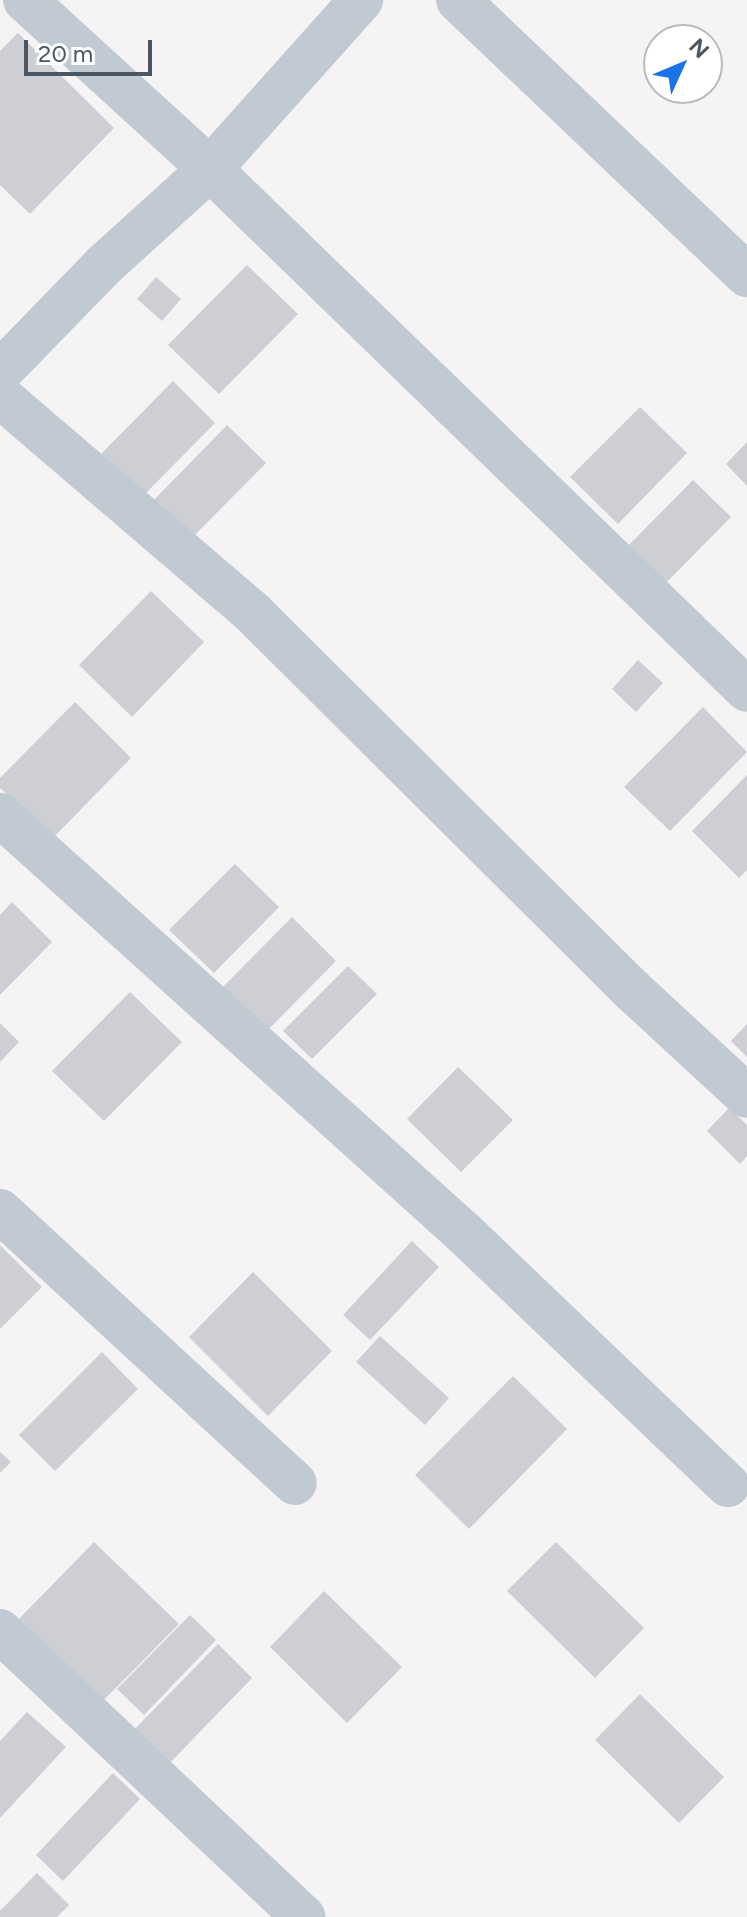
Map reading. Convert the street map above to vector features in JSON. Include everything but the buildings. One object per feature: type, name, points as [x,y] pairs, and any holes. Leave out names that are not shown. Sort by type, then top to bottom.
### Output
[{"type":"street","points":[[25,0],[210,169],[747,690]]},
{"type":"street","points":[[0,372],[104,265],[210,169],[361,0]]},
{"type":"street","points":[[458,0],[747,275]]},
{"type":"street","points":[[0,396],[254,614],[632,990],[747,1096]]},
{"type":"street","points":[[0,815],[464,1233],[728,1485]]},
{"type":"street","points":[[0,1211],[295,1483]]},
{"type":"street","points":[[0,1631],[303,1917]]}]
